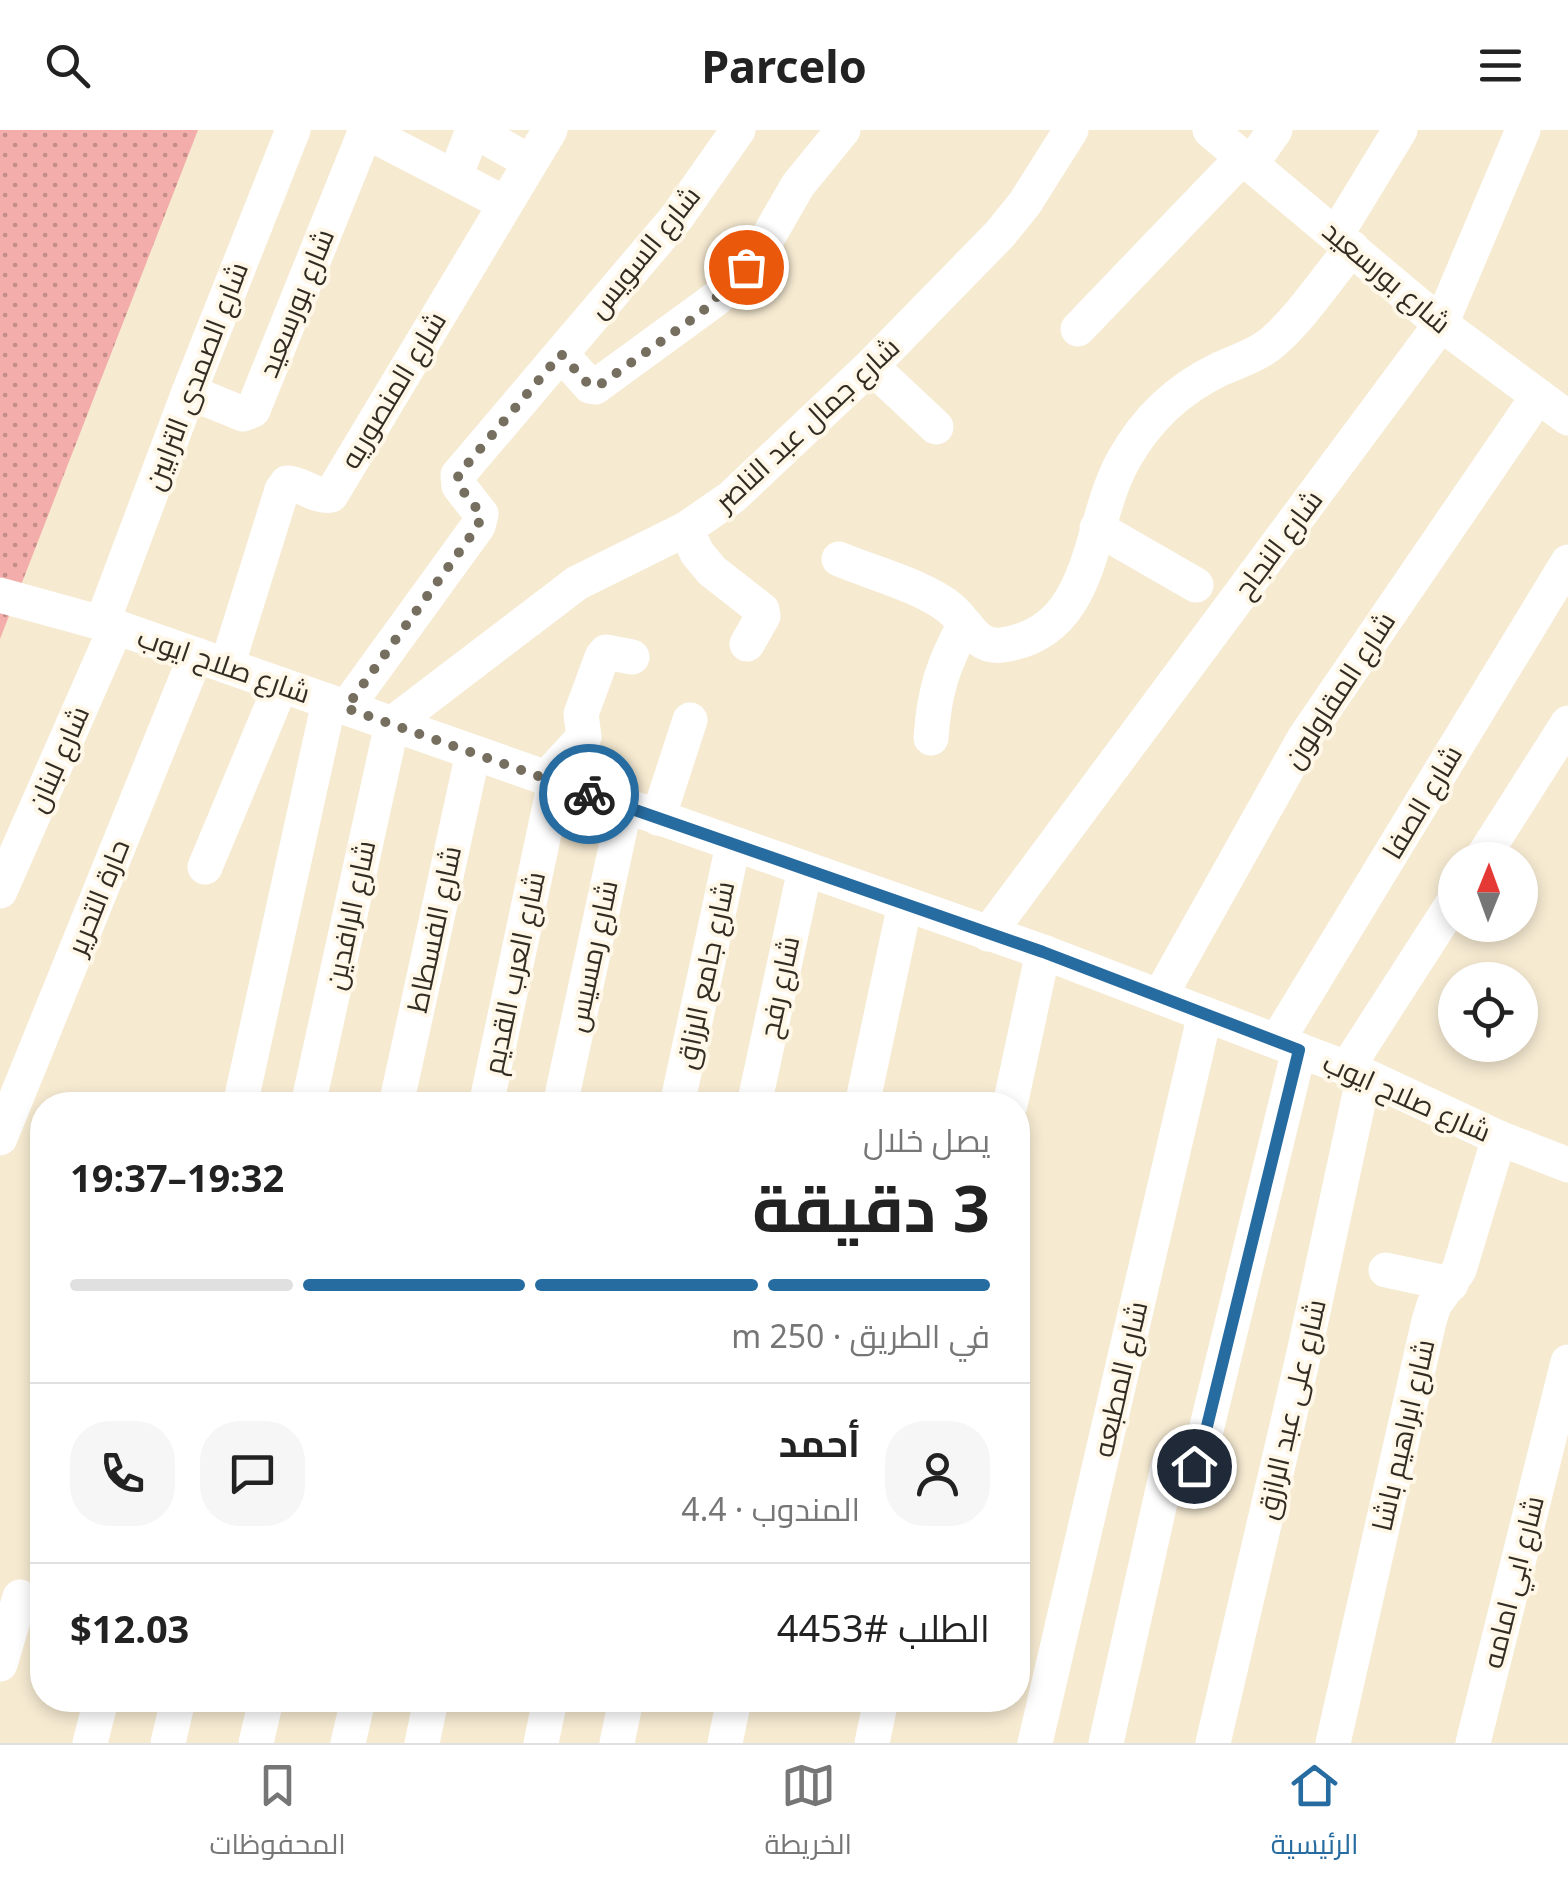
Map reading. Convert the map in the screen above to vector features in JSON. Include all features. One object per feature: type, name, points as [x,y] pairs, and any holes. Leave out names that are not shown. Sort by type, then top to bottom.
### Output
[{"type":"street","name":"شارع الصمدى الترابين","points":[[109,625],[188,392],[293,130]]},
{"type":"street","points":[[455,177],[473,130],[530,162]]},
{"type":"street","name":"شارع المنصوريه","points":[[211,661],[282,490],[292,482],[321,496],[330,495],[550,130]]},
{"type":"street","name":"شارع السويس","points":[[338,705],[478,526],[481,514],[459,486],[458,475],[677,216],[738,130]]},
{"type":"street","points":[[561,354],[595,387],[701,313],[760,251],[798,185],[843,130]]},
{"type":"street","name":"شارع جمال عبد الناصر","points":[[392,724],[578,583],[686,530],[732,497],[870,366],[1000,234],[1071,130]]},
{"type":"street","name":"شارع بورسعيد","points":[[1210,130],[1441,324],[1558,403]]},
{"type":"street","points":[[1078,329],[1274,130]]},
{"type":"street","points":[[839,559],[947,605],[976,638],[996,646],[1033,636],[1049,626],[1080,588],[1111,485],[1142,429],[1196,380],[1274,342],[1344,241],[1400,130]]},
{"type":"street","name":"شارع النجاح","points":[[988,934],[1441,324],[1523,130]]},
{"type":"street","name":"شارع بورسعيد","points":[[188,392],[244,414],[254,410],[366,131]]},
{"type":"street","points":[[366,131],[504,203]]},
{"type":"street","points":[[870,366],[936,427]]},
{"type":"street","name":"شارع المقاولون","points":[[1160,996],[1313,724],[1558,403]]},
{"type":"street","points":[[1097,528],[1196,585]]},
{"type":"street","points":[[686,530],[712,571],[762,610],[763,616],[747,644]]},
{"type":"street","name":"شارع الصفا","points":[[1106,1743],[1168,1467],[1174,1461],[1192,1466],[1198,1463],[1288,1046],[1568,562]]},
{"type":"street","name":"شارع صلاح ايوب","points":[[0,595],[109,625],[1043,952],[1356,1072],[1568,1166]]},
{"type":"street","points":[[930,738],[934,698],[965,624]]},
{"type":"street","name":"شارع لبنان","points":[[0,891],[109,625]]},
{"type":"street","points":[[550,780],[584,737],[582,714],[602,657],[613,652],[632,657]]},
{"type":"street","name":"حارة التحرير","points":[[0,1138],[211,661]]},
{"type":"street","points":[[205,867],[281,685]]},
{"type":"street","points":[[243,1092],[338,705]]},
{"type":"street","name":"شارع رمسيس","points":[[564,1092],[641,812],[690,720]]},
{"type":"street","points":[[1492,842],[1568,723]]},
{"type":"street","name":"شارع الرافدين","points":[[311,1092],[392,724]]},
{"type":"street","name":"شارع الفسطاط","points":[[399,1092],[473,753]]},
{"type":"street","name":"شارع العرب القديم","points":[[489,1092],[550,780]]},
{"type":"street","name":"شارع جامع الرزاق","points":[[680,1092],[733,846]]},
{"type":"street","name":"شارع رفح","points":[[757,1092],[805,869]]},
{"type":"street","points":[[865,1092],[905,904]]},
{"type":"street","points":[[1356,1072],[1438,930]]},
{"type":"street","points":[[1013,1092],[1043,952]]},
{"type":"street","name":"شارع المطبعه","points":[[1035,1743],[1205,1014]]},
{"type":"street","name":"شارع على عبد الرازق","points":[[1213,1743],[1304,1353],[1356,1072]]},
{"type":"street","name":"شارع ابراهيم باشا","points":[[1333,1743],[1429,1321],[1464,1258],[1498,1138]]},
{"type":"street","points":[[1386,1270],[1450,1284]]},
{"type":"street","name":"شارع ابي امامه","points":[[1473,1743],[1568,1362]]},
{"type":"street","points":[[0,1664],[20,1597]]},
{"type":"street","points":[[90,1743],[99,1712]]},
{"type":"street","points":[[168,1743],[175,1712]]},
{"type":"street","points":[[256,1743],[263,1712]]},
{"type":"street","points":[[348,1743],[355,1712]]},
{"type":"street","points":[[422,1743],[428,1712]]},
{"type":"street","points":[[541,1743],[547,1712]]},
{"type":"street","points":[[617,1743],[623,1712]]},
{"type":"street","points":[[725,1743],[731,1712]]},
{"type":"street","points":[[872,1743],[879,1712]]},
{"type":"shaded area","points":[[0,130],[198,130],[0,639]]},
{"type":"way so far","points":[[589,794],[346,708],[481,520],[481,514],[459,486],[458,475],[561,354],[595,387],[701,313],[746,267]]},
{"type":"route","points":[[589,794],[1043,952],[1299,1050],[1198,1463],[1194,1466]]}]
